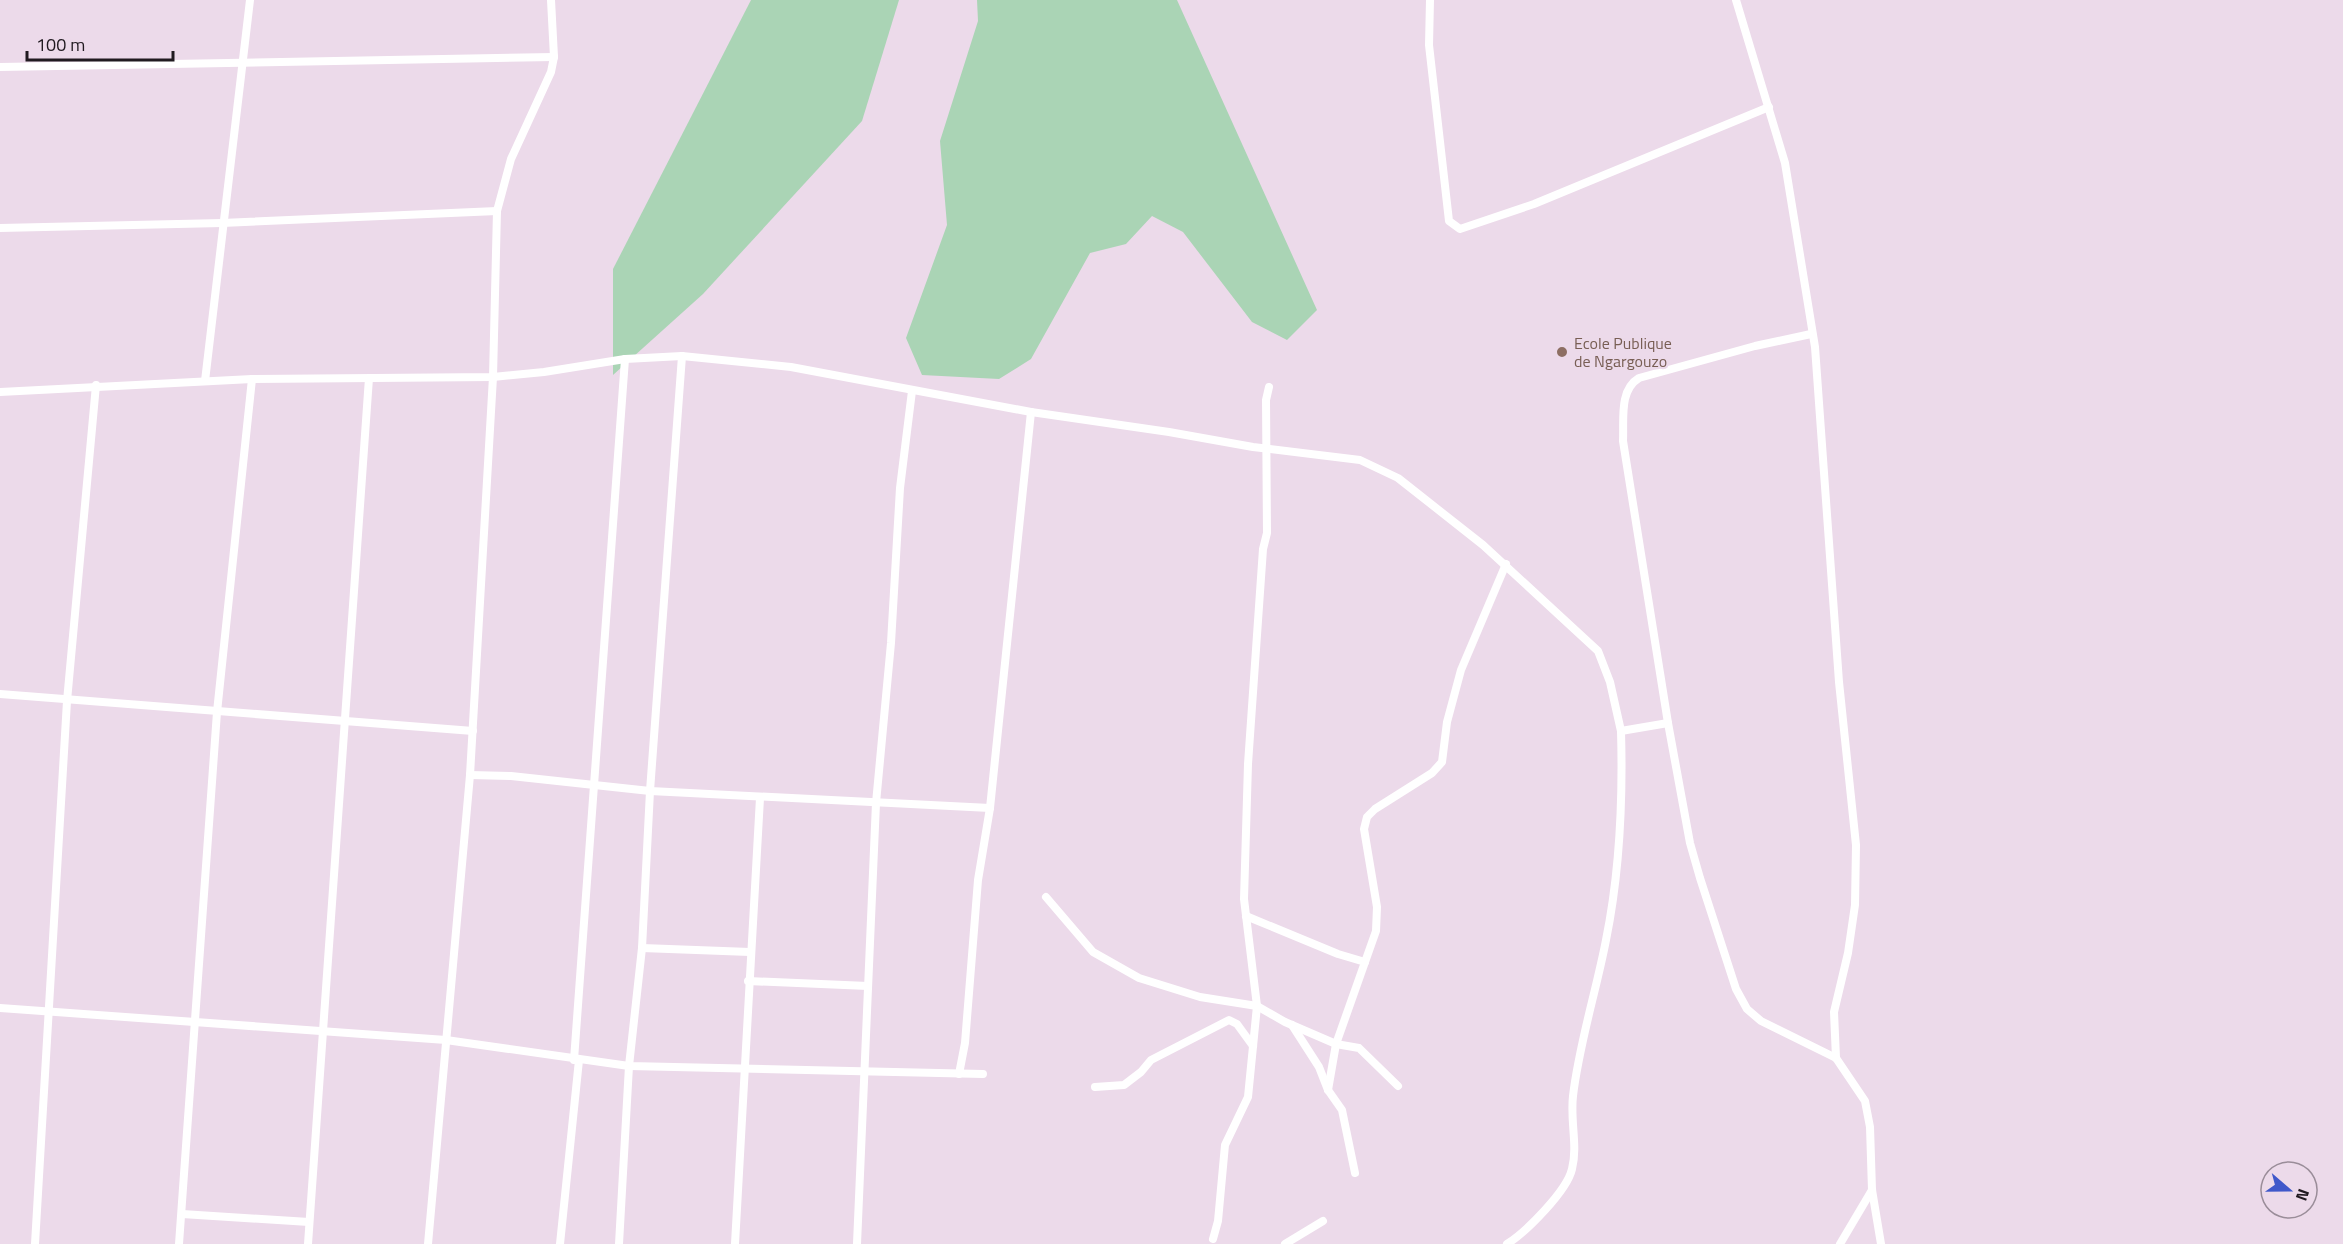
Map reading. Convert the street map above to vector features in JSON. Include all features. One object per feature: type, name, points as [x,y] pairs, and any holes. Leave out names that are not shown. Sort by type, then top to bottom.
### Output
[{"type":"street","points":[[205,381],[250,0]]},
{"type":"street","points":[[428,1244],[473,731],[494,376],[496,211],[511,159],[551,72],[554,57],[551,0]]},
{"type":"street","points":[[1430,0],[1429,45],[1449,221],[1460,228],[1545,200],[1769,107]]},
{"type":"street","points":[[1736,0],[1785,163],[1811,334],[1815,347],[1839,682],[1856,845],[1856,905],[1847,962],[1834,1011],[1836,1058]]},
{"type":"street","points":[[0,67],[554,57]]},
{"type":"street","points":[[0,228],[222,223],[496,211]]},
{"type":"street","points":[[1811,334],[1755,346],[1639,378],[1630,383],[1625,393],[1623,441],[1668,723],[1690,843],[1736,989],[1747,1008],[1761,1021],[1836,1058],[1865,1101],[1870,1127],[1872,1191],[1881,1244]]},
{"type":"street","points":[[619,1244],[629,1066],[642,948],[650,791],[682,356]]},
{"type":"street","points":[[0,392],[96,385],[252,379],[494,376],[544,372],[625,360],[682,356],[791,367],[1030,412],[1266,449],[1360,460],[1398,478],[1506,564],[1598,651],[1610,682],[1621,731],[1623,784],[1618,859],[1607,939],[1573,1096],[1572,1171],[1555,1196],[1519,1236],[1507,1244]]},
{"type":"street","points":[[560,1244],[577,1060],[625,360]]},
{"type":"street","points":[[308,1244],[321,1030],[369,378]]},
{"type":"street","points":[[179,1244],[217,712],[252,379]]},
{"type":"street","points":[[35,1244],[67,701],[96,385]]},
{"type":"street","points":[[1213,1239],[1218,1221],[1225,1145],[1248,1097],[1257,1006],[1244,889],[1248,764],[1263,549],[1267,533],[1266,449],[1269,387]]},
{"type":"street","points":[[857,1244],[876,803],[891,643],[900,488],[912,391]]},
{"type":"street","points":[[959,1074],[964,1043],[978,880],[990,808],[1030,412]]},
{"type":"street","points":[[1328,1090],[1336,1044],[1376,931],[1377,907],[1364,829],[1367,817],[1390,797],[1432,773],[1442,762],[1447,722],[1461,670],[1506,564]]},
{"type":"street","points":[[0,694],[473,731]]},
{"type":"street","points":[[1621,731],[1668,723]]},
{"type":"street","points":[[470,775],[511,776],[650,791],[760,798],[990,808]]},
{"type":"street","points":[[735,1244],[760,798]]},
{"type":"street","points":[[1046,897],[1093,952],[1139,978],[1200,997],[1257,1006],[1292,1025],[1336,1044],[1359,1048],[1398,1086]]},
{"type":"street","points":[[1246,916],[1338,954],[1365,962]]},
{"type":"street","points":[[642,948],[750,952]]},
{"type":"street","points":[[748,981],[868,986]]},
{"type":"street","points":[[0,1008],[446,1040],[629,1066],[983,1074]]},
{"type":"street","points":[[1095,1087],[1124,1085],[1141,1072],[1151,1060],[1229,1020],[1237,1024],[1253,1046]]},
{"type":"street","points":[[1292,1025],[1319,1067],[1328,1090],[1342,1110],[1355,1173]]},
{"type":"street","points":[[1840,1244],[1872,1191]]},
{"type":"street","points":[[182,1214],[309,1222]]},
{"type":"street","points":[[1285,1244],[1323,1221]]},
{"type":"green space","points":[[751,0],[899,0],[862,121],[703,294],[613,375],[613,269]]},
{"type":"green space","points":[[977,0],[1177,0],[1317,310],[1287,340],[1252,322],[1183,232],[1152,216],[1126,244],[1090,253],[1031,359],[999,379],[922,375],[906,338],[947,225],[940,141],[978,21]]},
{"type":"place","name":"Ecole Publique de Ngargouzo","points":[[1562,352]]}]
